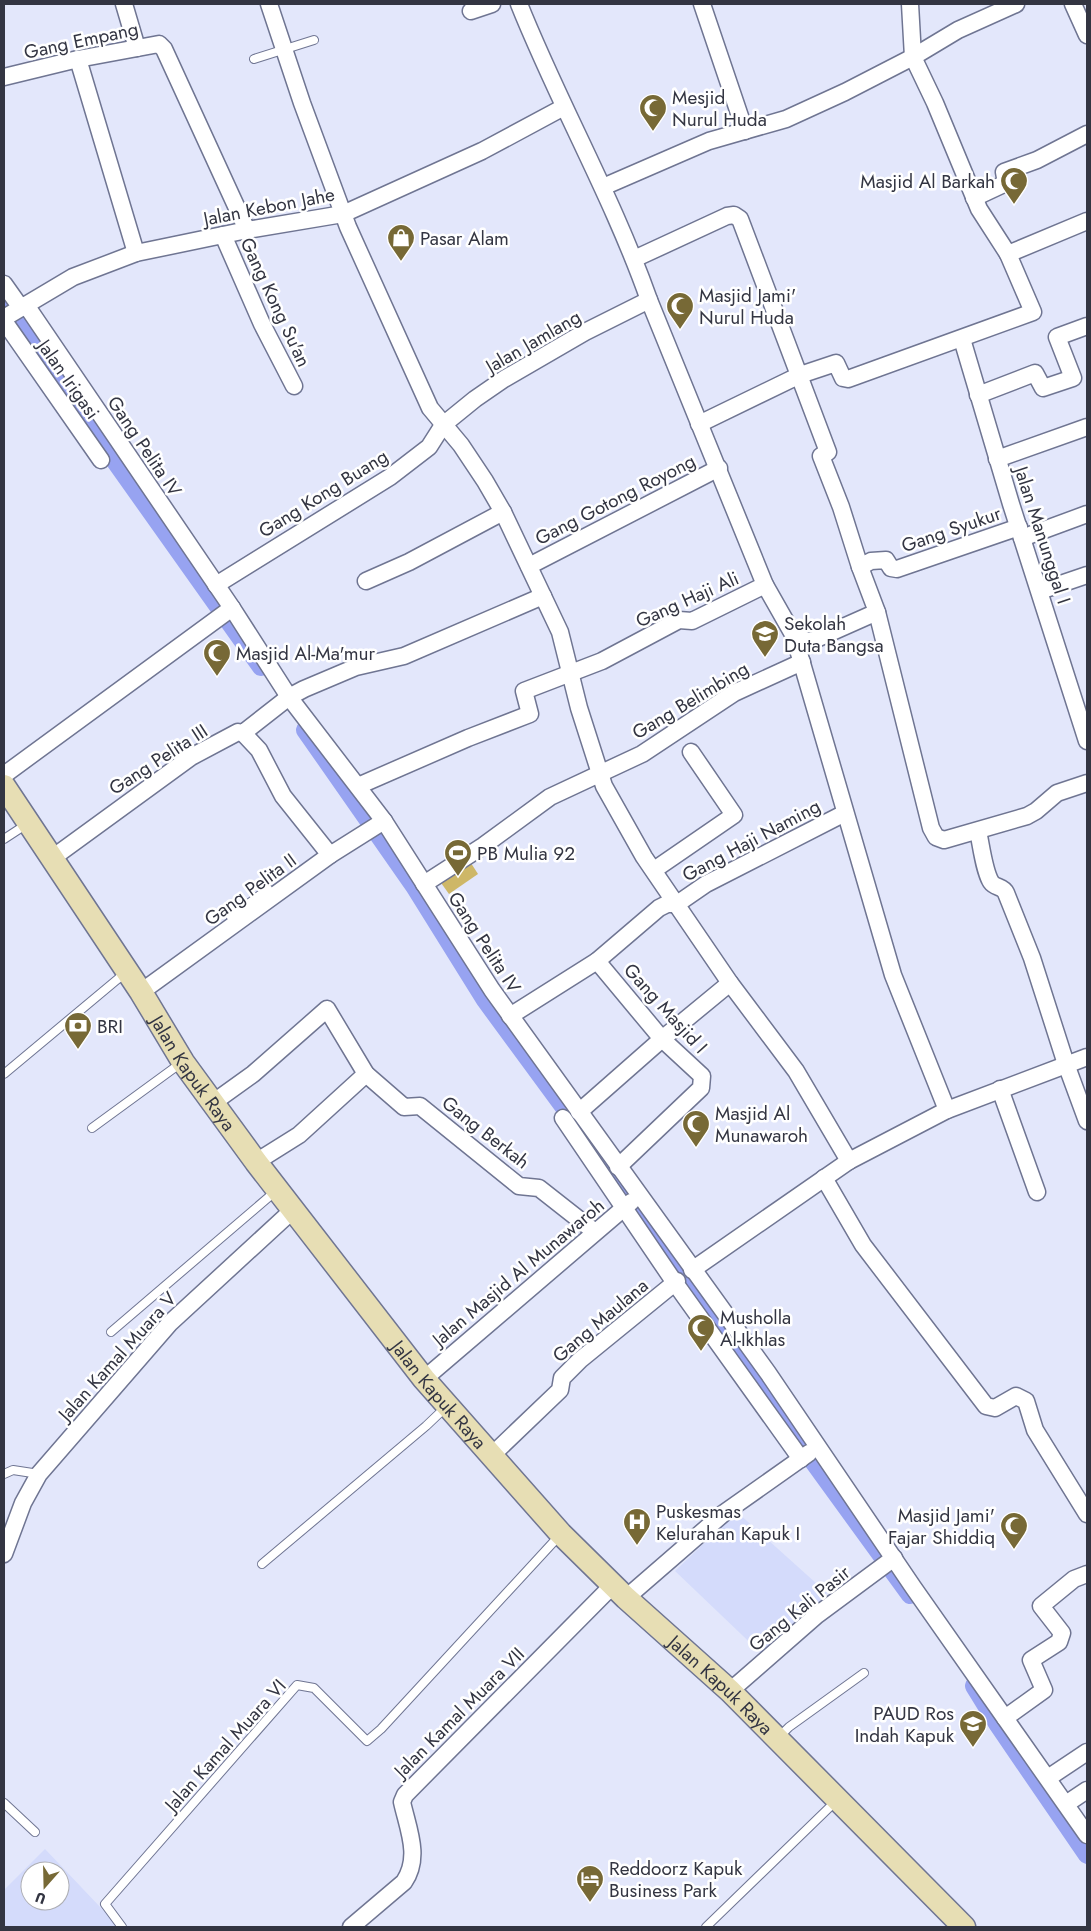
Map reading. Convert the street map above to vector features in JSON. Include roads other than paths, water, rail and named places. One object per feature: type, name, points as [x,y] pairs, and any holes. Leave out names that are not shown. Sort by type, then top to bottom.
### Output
[{"type":"main road","name":"Jalan Kapuk Raya","points":[[4,786],[27,824],[135,983],[183,1062],[256,1162],[424,1379],[561,1534],[620,1591],[730,1691],[964,1927]]},
{"type":"street","points":[[124,4],[137,48]]},
{"type":"street","points":[[269,4],[343,214],[430,408],[460,445],[485,481],[503,512],[560,632],[572,674],[578,708],[599,775],[620,818],[730,983],[796,1072],[849,1161]]},
{"type":"street","points":[[471,11],[492,4]]},
{"type":"street","points":[[519,4],[538,51],[603,187],[634,258],[648,300],[766,585],[794,636],[826,738],[845,813],[893,974],[947,1110]]},
{"type":"street","points":[[702,4],[745,131]]},
{"type":"street","points":[[699,424],[800,375],[837,362],[844,378],[848,379],[962,339],[1034,311],[1008,254],[974,198],[935,103],[913,57],[910,4]]},
{"type":"street","points":[[603,187],[709,142],[786,118],[844,92],[913,57],[958,30],[1016,4]]},
{"type":"street","points":[[1073,4],[1087,36]]},
{"type":"street","name":"Gang Empang","points":[[4,77],[78,59],[159,44],[164,49],[246,230]]},
{"type":"street","points":[[78,59],[136,253]]},
{"type":"street","name":"Jalan Kebon Jahe","points":[[13,313],[72,277],[136,253],[246,230],[343,214],[482,151],[564,107]]},
{"type":"street","points":[[974,198],[1006,183],[1004,172],[1037,160],[1087,134]]},
{"type":"street","points":[[634,258],[727,216],[734,215],[738,217],[828,452],[821,456],[841,507],[877,612],[935,836],[944,840],[1031,814],[1057,793],[1087,783]]},
{"type":"street","points":[[1008,254],[1087,221]]},
{"type":"street","name":"Gang Kong Su'an","points":[[223,235],[262,324],[294,386]]},
{"type":"street","name":"Jalan Irigasi","points":[[4,284],[13,313],[101,460]]},
{"type":"street","name":"Jalan Jamlang","points":[[443,425],[504,379],[585,332],[648,300]]},
{"type":"street","name":"Gang Pelita IV","points":[[13,313],[216,585],[286,700],[358,786],[510,1016],[618,1167],[632,1202],[692,1270],[758,1379]]},
{"type":"street","points":[[978,394],[1035,373],[1044,388],[1073,378],[1057,337],[1087,326]]},
{"type":"street","name":"Jalan Manunggal I","points":[[962,339],[997,459],[1087,742]]},
{"type":"street","name":"Gang Kong Buang","points":[[216,585],[390,477],[429,447],[443,425]]},
{"type":"street","points":[[997,459],[1087,427]]},
{"type":"street","name":"Gang Gotong Royong","points":[[528,566],[719,468]]},
{"type":"street","points":[[366,581],[409,562],[503,512]]},
{"type":"street","points":[[1021,533],[1087,514]]},
{"type":"street","name":"Gang Syukur","points":[[860,567],[871,561],[883,560],[888,562],[892,568],[897,569],[1021,533]]},
{"type":"street","points":[[1040,591],[1087,575]]},
{"type":"street","name":"Gang Haji Ali","points":[[358,786],[462,740],[530,714],[524,691],[563,674],[572,674],[602,661],[679,620],[692,620],[766,585]]},
{"type":"street","name":"Gang Pelita III","points":[[51,859],[191,756],[238,732],[243,733],[304,688],[356,667],[404,656],[542,596]]},
{"type":"street","points":[[4,775],[101,706],[230,609]]},
{"type":"street","points":[[794,636],[814,640],[877,612]]},
{"type":"street","name":"Gang Belimbing","points":[[424,884],[484,846],[550,797],[599,775],[659,743],[734,692],[802,662]]},
{"type":"street","points":[[243,733],[259,750],[283,796],[330,855]]},
{"type":"street","points":[[654,870],[734,815],[691,752]]},
{"type":"street","name":"Gang Haji Naming","points":[[510,1016],[597,960],[659,908],[667,904],[677,904],[706,884],[845,813]]},
{"type":"street","name":"Gang Pelita II","points":[[135,983],[365,832],[382,823]]},
{"type":"street","points":[[978,830],[988,876],[992,883],[1005,889],[1032,958],[1066,1064],[1087,1121]]},
{"type":"street","name":"Gang Masjid I","points":[[597,960],[662,1039],[702,1076],[701,1088],[618,1167]]},
{"type":"street","points":[[580,1112],[662,1039],[730,983]]},
{"type":"street","name":"Gang Berkah","points":[[214,1102],[253,1074],[327,1008],[366,1074],[404,1107],[420,1106],[519,1186],[539,1188],[595,1232]]},
{"type":"street","points":[[692,1270],[849,1161],[947,1110],[1087,1056]]},
{"type":"street","points":[[256,1162],[299,1134],[366,1074]]},
{"type":"street","points":[[1000,1089],[1037,1192]]},
{"type":"street","points":[[563,1118],[632,1202],[676,1282],[758,1379],[809,1453],[1005,1718],[1087,1835]]},
{"type":"street","points":[[824,1178],[863,1245],[986,1406],[995,1408],[1016,1396],[1026,1401],[1035,1430],[1087,1514]]},
{"type":"street","name":"Jalan Masjid Al Munawaroh","points":[[424,1379],[632,1202]]},
{"type":"street","name":"Jalan Kamal Muara V","points":[[4,1554],[23,1503],[39,1474],[170,1323],[294,1209]]},
{"type":"street","name":"Gang Maulana","points":[[491,1456],[560,1390],[562,1378],[580,1360],[676,1282]]},
{"type":"street","points":[[758,1379],[809,1453]]},
{"type":"street","name":"Jalan Kamal Muara VII","points":[[350,1927],[404,1882],[410,1872],[414,1854],[402,1802],[405,1795],[620,1591],[724,1513],[809,1453]]},
{"type":"street","name":"Gang Kali Pasir","points":[[730,1691],[817,1615],[889,1562]]},
{"type":"street","points":[[1005,1718],[1044,1690],[1031,1660],[1059,1642],[1062,1633],[1041,1606],[1074,1579],[1087,1574]]},
{"type":"street","points":[[1048,1778],[1087,1752]]},
{"type":"street","points":[[1066,1804],[1087,1790]]},
{"type":"lane","points":[[254,59],[314,40]]},
{"type":"lane","points":[[4,839],[27,824]]},
{"type":"lane","points":[[4,1074],[268,889]]},
{"type":"lane","points":[[92,1128],[183,1062]]},
{"type":"lane","points":[[111,1332],[278,1189]]},
{"type":"lane","points":[[262,1564],[426,1426],[447,1406]]},
{"type":"lane","points":[[4,1474],[13,1470],[39,1474]]},
{"type":"lane","name":"Jalan Kamal Muara VI","points":[[122,1927],[105,1904],[297,1686],[314,1688],[367,1741],[382,1730],[561,1534]]},
{"type":"lane","points":[[778,1739],[789,1727],[864,1673]]},
{"type":"lane","points":[[706,1927],[838,1800]]},
{"type":"lane","points":[[4,1803],[35,1832]]},
{"type":"waterway","points":[[4,305],[261,667]]},
{"type":"waterway","points":[[305,730],[414,886],[485,1000],[640,1211],[788,1427],[910,1595]]},
{"type":"waterway","points":[[974,1686],[998,1725],[1087,1855]]},
{"type":"place","name":"Mesjid Nurul Huda","points":[[653,132]]},
{"type":"place","name":"Masjid Al Barkah","points":[[1014,205]]},
{"type":"place","name":"Pasar Alam","points":[[401,262]]},
{"type":"place","name":"Masjid Jami' Nurul Huda","points":[[680,330]]},
{"type":"place","name":"Sekolah Duta Bangsa","points":[[765,658]]},
{"type":"place","name":"Masjid Al-Ma'mur","points":[[217,677]]},
{"type":"place","name":"PB Mulia 92","points":[[458,877]]},
{"type":"place","name":"BRI","points":[[78,1050]]},
{"type":"place","name":"Masjid Al Munawaroh","points":[[696,1148]]},
{"type":"place","name":"Musholla Al-Ikhlas","points":[[701,1352]]},
{"type":"place","name":"Puskesmas Kelurahan Kapuk I","points":[[637,1546]]},
{"type":"place","name":"Masjid Jami' Fajar Shiddiq","points":[[1014,1550]]},
{"type":"place","name":"PAUD Ros Indah Kapuk","points":[[973,1748]]},
{"type":"place","name":"Reddoorz Kapuk Business Park","points":[[590,1903]]}]
